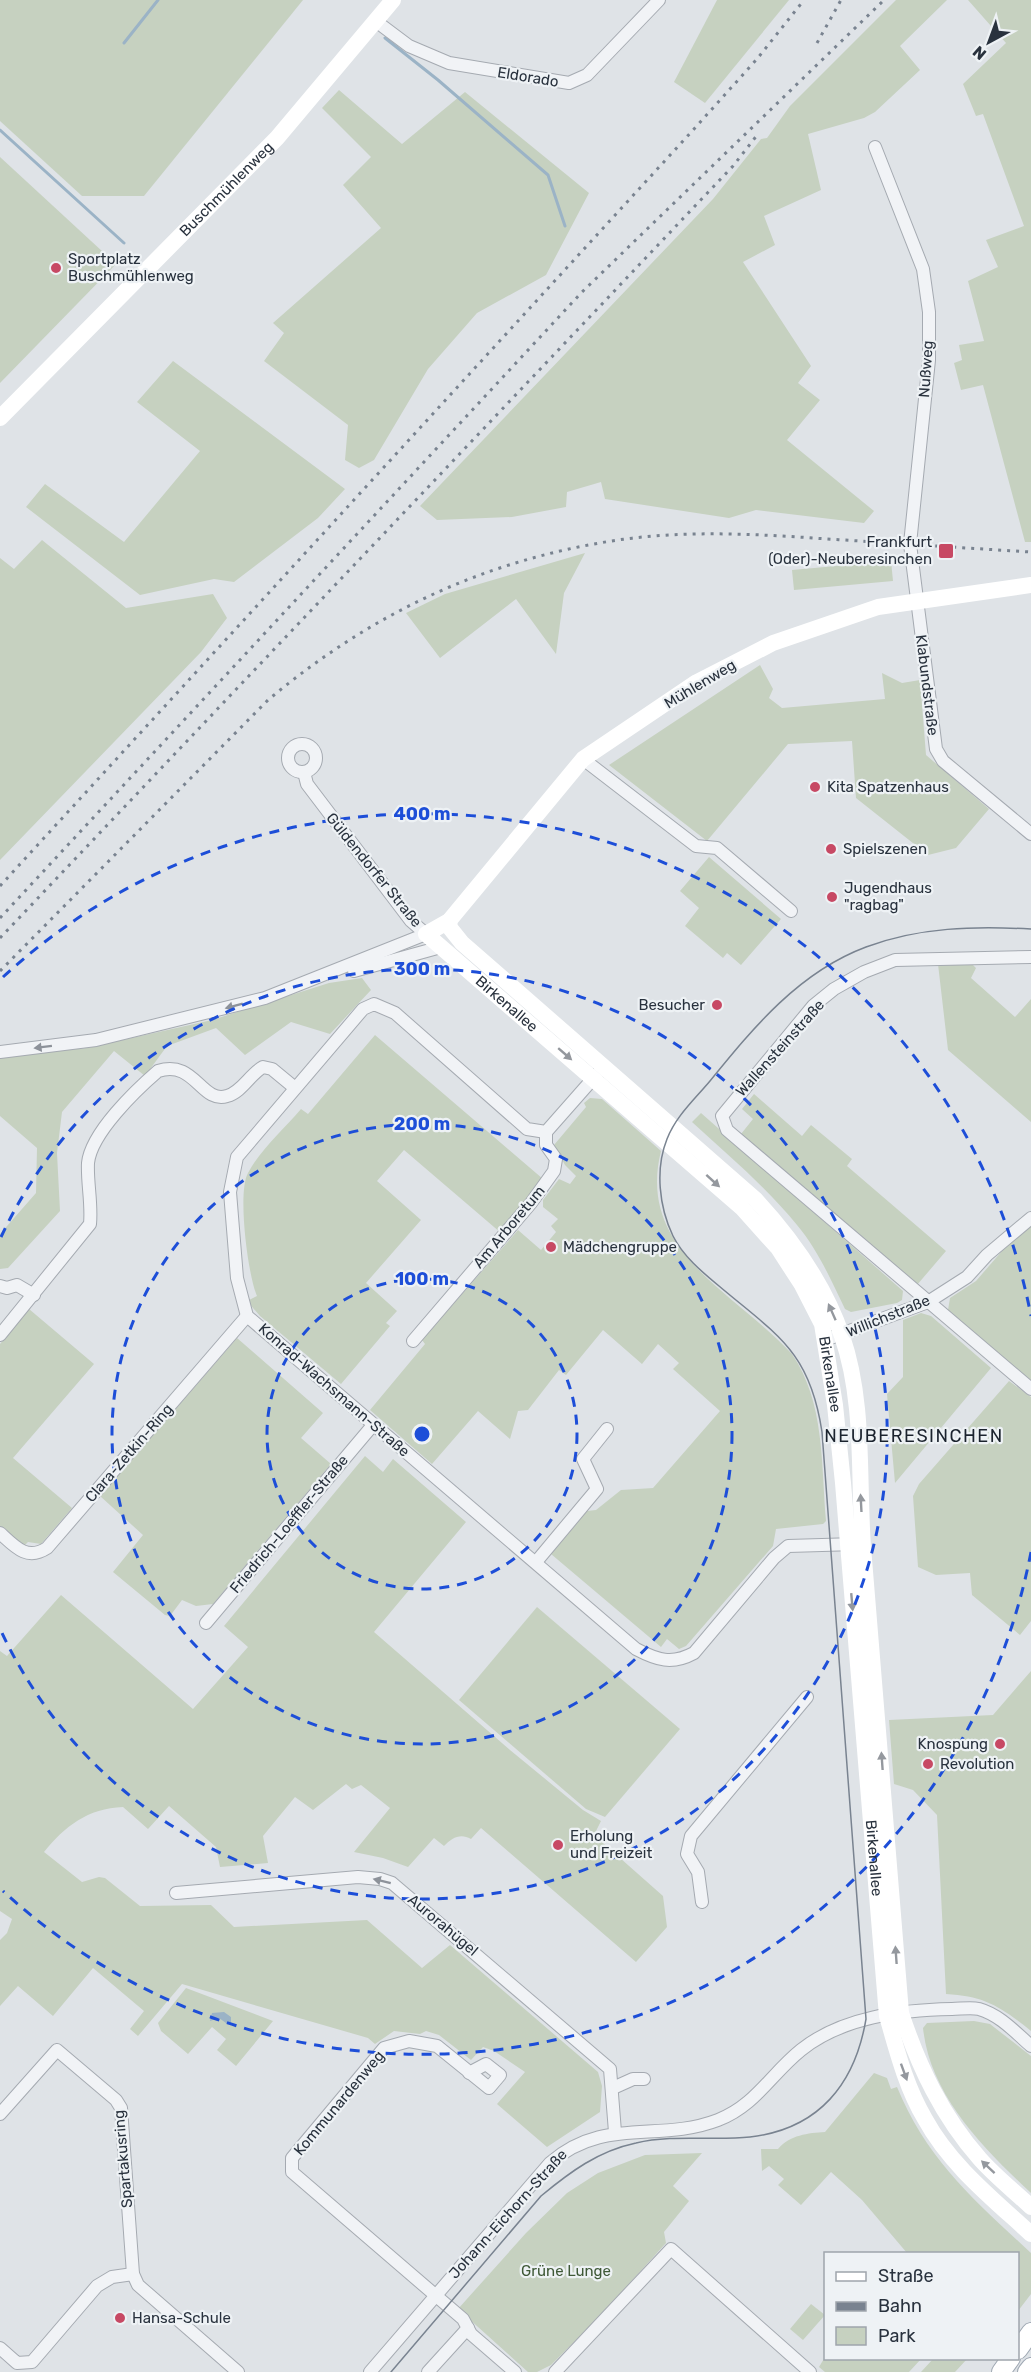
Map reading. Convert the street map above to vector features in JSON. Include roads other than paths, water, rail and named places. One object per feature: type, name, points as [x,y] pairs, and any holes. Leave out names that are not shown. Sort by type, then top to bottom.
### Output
[{"type":"main road","points":[[1019,2347],[1031,2332]]},
{"type":"main road","points":[[1000,2372],[1009,2360]]},
{"type":"main road","points":[[1027,2372],[1031,2367]]},
{"type":"street","name":"Buschmühlenweg","points":[[0,418],[277,138],[377,22],[393,0]]},
{"type":"street","name":"Eldorado","points":[[377,22],[410,46],[449,63],[569,83],[587,75],[659,0]]},
{"type":"street","name":"Nußweg","points":[[875,147],[923,269],[929,312],[929,360],[910,527],[915,600]]},
{"type":"street","name":"Mühlenweg","points":[[449,921],[584,759],[697,682],[772,643],[878,607],[1031,585]]},
{"type":"street","name":"Klabundstraße","points":[[915,600],[936,749],[944,761],[1031,834]]},
{"type":"street","points":[[584,759],[696,846],[717,848],[791,911]]},
{"type":"street","name":"Güldendorfer Straße","points":[[0,1052],[96,1040],[255,1001],[426,934],[411,921],[306,784],[304,772]]},
{"type":"street","points":[[426,934],[449,921]]},
{"type":"street","name":"Birkenallee","points":[[449,921],[450,928],[462,944],[749,1216],[778,1248],[802,1285],[822,1324],[836,1405],[855,1544],[894,2014],[903,2072],[925,2120],[953,2160],[1031,2234]]},
{"type":"street","name":"Birkenallee","points":[[426,934],[738,1184],[787,1234],[816,1279],[841,1334],[855,1396],[855,1544]]},
{"type":"street","name":"Güldendorfer Straße","points":[[290,989],[441,947]]},
{"type":"street","name":"Wallensteinstraße","points":[[928,1302],[727,1130],[722,1116],[724,1110],[813,1006],[834,989],[864,972],[902,959],[1031,957]]},
{"type":"street","name":"Konrad-Wachsmann-Straße","points":[[546,1132],[527,1130],[395,1013],[374,1004],[363,1009],[237,1157],[230,1192],[237,1278],[247,1316],[636,1649],[658,1660],[681,1660],[694,1653],[774,1558],[788,1546],[855,1544]]},
{"type":"street","points":[[0,1335],[90,1224],[88,1163],[91,1147],[99,1134],[159,1071],[171,1067],[186,1072],[212,1095],[225,1097],[236,1092],[263,1067],[272,1069],[296,1088]]},
{"type":"street","points":[[546,1132],[599,1072]]},
{"type":"street","name":"Am Arboretum","points":[[412,1341],[531,1203],[554,1170],[556,1159],[546,1145],[546,1132]]},
{"type":"street","name":"Willichstraße","points":[[825,1340],[928,1302],[967,1277],[987,1255],[1031,1218]]},
{"type":"street","points":[[0,1286],[8,1288],[17,1284],[34,1295]]},
{"type":"street","points":[[928,1302],[1031,1389]]},
{"type":"street","name":"Clara-Zetkin-Ring","points":[[0,1533],[26,1553],[38,1554],[47,1548],[247,1316]]},
{"type":"street","name":"Friedrich-Loeffler-Straße","points":[[206,1623],[373,1425]]},
{"type":"street","points":[[536,1562],[597,1489],[583,1459],[607,1429]]},
{"type":"street","points":[[702,1902],[698,1872],[687,1854],[691,1836],[807,1697]]},
{"type":"street","name":"Aurorahügel","points":[[176,1893],[226,1887],[290,1885],[358,1877],[380,1879],[410,1896],[610,2069],[615,2132]]},
{"type":"street","name":"Johann-Eichorn-Straße","points":[[370,2372],[550,2163],[568,2148],[615,2132],[698,2126],[725,2118],[749,2104],[800,2050],[850,2023],[921,2009],[978,2008],[999,2018],[1031,2046]]},
{"type":"street","name":"Birkenallee","points":[[894,2014],[942,2109],[980,2160],[1031,2207]]},
{"type":"street","name":"Kommunardenweg","points":[[434,2296],[300,2182],[292,2172],[292,2158],[384,2048],[409,2041],[437,2046],[469,2073]]},
{"type":"street","name":"Spartakusring","points":[[0,2114],[57,2050],[116,2100],[121,2108],[133,2274]]},
{"type":"street","points":[[613,2088],[633,2079],[644,2079]]},
{"type":"street","points":[[555,2372],[671,2249],[810,2372]]},
{"type":"street","points":[[0,2348],[17,2363],[32,2362],[97,2286],[112,2277],[133,2274],[138,2285],[238,2372]]},
{"type":"street","points":[[434,2296],[463,2319],[471,2334],[515,2372]]},
{"type":"street","points":[[428,2372],[468,2328]]},
{"type":"water","points":[[224,2012],[231,2017],[231,2023],[226,2023],[219,2018],[210,2021],[212,2013]]},
{"type":"waterway","points":[[124,43],[158,0]]},
{"type":"waterway","points":[[385,38],[438,80],[548,175],[565,226]]},
{"type":"waterway","points":[[0,130],[124,243]]},
{"type":"tram line","points":[[391,2372],[541,2196],[574,2171],[609,2151],[650,2140],[750,2137],[796,2124],[814,2113],[830,2099],[843,2083],[853,2064],[866,2019],[822,1432],[817,1404],[809,1382],[788,1347],[774,1332],[687,1257],[677,1243],[664,1213],[660,1188],[661,1163],[667,1139],[675,1123],[686,1109],[761,1021],[799,986],[820,971],[866,947],[906,935],[947,929],[1031,929]]},
{"type":"railway","points":[[0,886],[694,129],[757,59],[804,0]]},
{"type":"railway","points":[[817,43],[841,0]]},
{"type":"railway","points":[[0,918],[582,292],[884,0]]},
{"type":"railway","points":[[0,938],[733,166],[758,134]]},
{"type":"railway","points":[[0,971],[268,700],[307,669],[389,616],[476,576],[521,561],[569,549],[618,540],[670,535],[775,536],[1031,552]]},
{"type":"place","name":"Sportplatz Buschmühlenweg","points":[[56,268]]},
{"type":"place","name":"Frankfurt (Oder)-Neuberesinchen","points":[[946,551]]},
{"type":"place","name":"Kita Spatzenhaus","points":[[815,787]]},
{"type":"place","name":"Spielszenen","points":[[831,849]]},
{"type":"place","name":"Jugendhaus \"ragbag\"","points":[[832,897]]},
{"type":"place","name":"Besucher","points":[[717,1005]]},
{"type":"place","name":"Mädchengruppe","points":[[551,1247]]},
{"type":"place","name":"Knospung","points":[[1000,1744]]},
{"type":"place","name":"Revolution","points":[[928,1764]]},
{"type":"place","name":"Erholung und Freizeit","points":[[558,1845]]},
{"type":"place","name":"Hansa-Schule","points":[[120,2318]]},
{"type":"district","name":"NEUBERESINCHEN","points":[[914,1436]]},
{"type":"park label","name":"Grüne Lunge","points":[[566,2271]]}]
